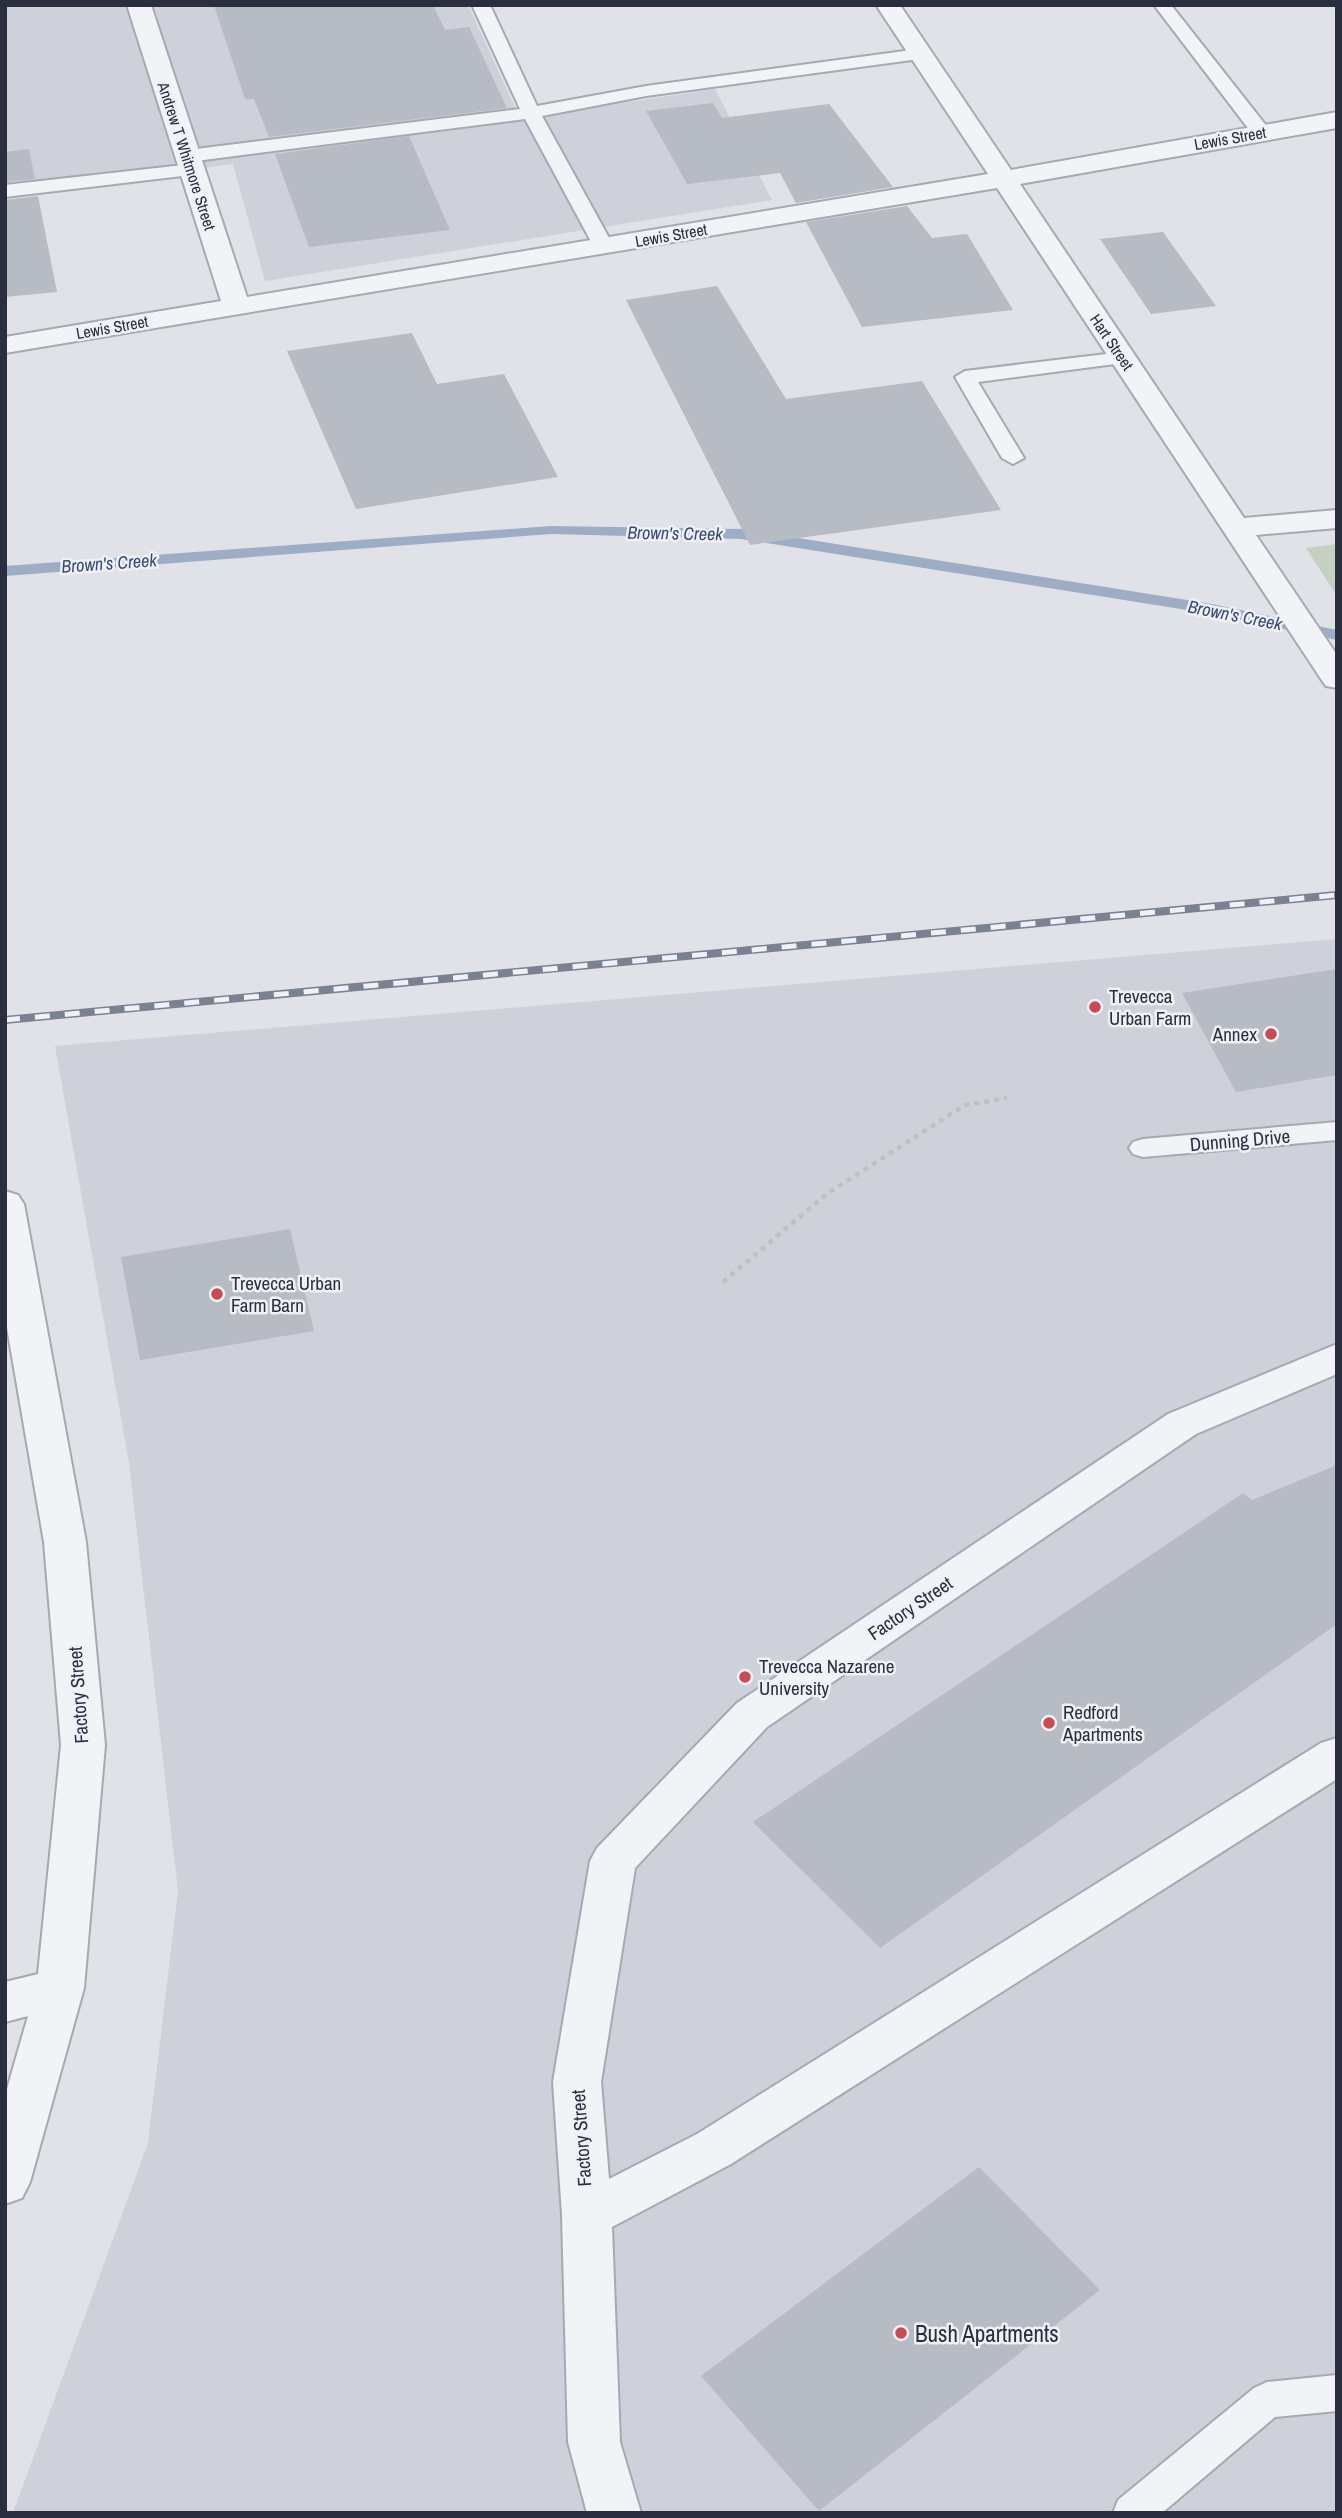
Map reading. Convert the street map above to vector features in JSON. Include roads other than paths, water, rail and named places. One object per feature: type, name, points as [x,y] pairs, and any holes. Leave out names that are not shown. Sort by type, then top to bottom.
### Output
[{"type":"street","name":"Andrew T Whitmore Street","points":[[139,5],[236,306]]},
{"type":"street","name":"Hart Street","points":[[888,5],[1330,668]]},
{"type":"street","name":"Lewis Street","points":[[5,345],[604,247],[1337,120]]},
{"type":"street","points":[[1238,527],[1337,519]]},
{"type":"street","name":"Factory Street","points":[[5,1204],[65,1542],[83,1745],[60,1988],[5,2182]]},
{"type":"street","name":"Factory Street","points":[[614,2513],[594,2442],[587,2215],[577,2082],[613,1861],[752,1715],[1182,1424],[1337,1358]]},
{"type":"street","name":"Factory Street","points":[[587,2215],[714,2149],[1337,1756]]},
{"type":"street","points":[[5,2002],[60,1988]]},
{"type":"lane","points":[[481,5],[531,113],[604,247]]},
{"type":"lane","points":[[1163,5],[1261,132]]},
{"type":"lane","points":[[5,191],[531,113],[646,91],[919,54]]},
{"type":"lane","points":[[1013,458],[965,377],[1123,358]]},
{"type":"lane","name":"Dunning Drive","points":[[1143,1148],[1337,1131]]},
{"type":"lane","points":[[1132,2513],[1267,2400],[1337,2393]]},
{"type":"waterway","name":"Brown's Creek","points":[[5,571],[551,530],[741,534],[1212,609],[1337,635]]},
{"type":"railway","points":[[5,1020],[1337,895]]},
{"type":"place","name":"Trevecca Urban Farm","points":[[1095,1007]]},
{"type":"place","name":"Annex","points":[[1271,1034]]},
{"type":"place","name":"Trevecca Urban Farm Barn","points":[[217,1294]]},
{"type":"place","name":"Trevecca Nazarene University","points":[[745,1677]]},
{"type":"place","name":"Redford Apartments","points":[[1049,1723]]},
{"type":"place","name":"Bush Apartments","points":[[901,2333]]}]
